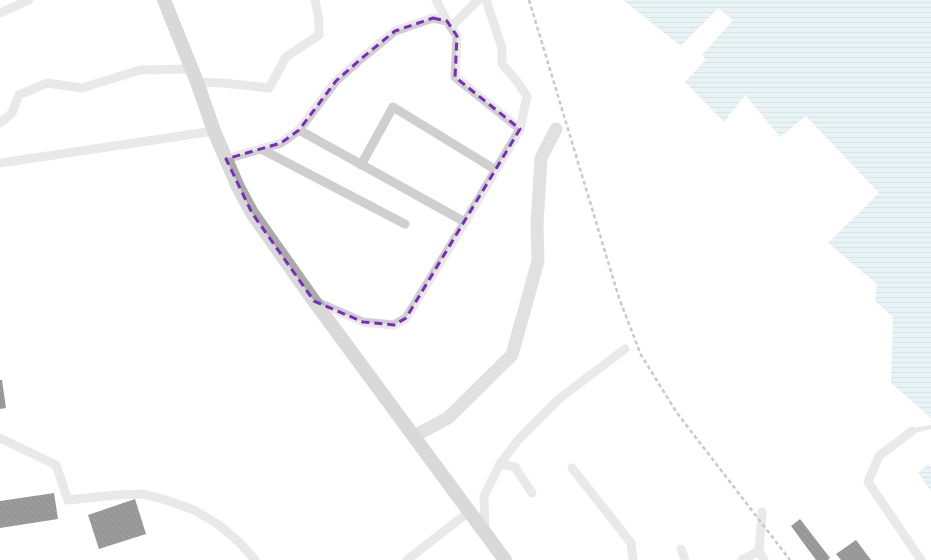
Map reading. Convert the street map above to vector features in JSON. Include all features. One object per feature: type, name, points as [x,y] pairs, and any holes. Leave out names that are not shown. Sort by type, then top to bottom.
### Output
[{"type":"main road","points":[[164,0],[194,75],[214,131],[238,187],[252,213],[314,301],[505,560]]},
{"type":"street","points":[[0,12],[29,0]]},
{"type":"street","points":[[0,123],[12,113],[19,95],[47,83],[82,88],[140,70],[194,75],[223,83],[269,88],[286,57],[319,35],[319,19],[315,0]]},
{"type":"street","points":[[436,0],[457,36],[455,77],[520,129]]},
{"type":"street","points":[[449,24],[478,0]]},
{"type":"street","points":[[314,301],[363,322],[394,325],[406,318],[520,129],[527,96],[502,64],[502,48],[486,0]]},
{"type":"street","points":[[226,159],[281,143],[299,130],[336,81],[395,31],[433,18],[449,24]]},
{"type":"street","points":[[361,164],[394,107],[496,170]]},
{"type":"street","points":[[414,436],[448,418],[512,355],[538,261],[537,224],[541,158],[556,129]]},
{"type":"street","points":[[299,130],[465,222]]},
{"type":"street","points":[[0,163],[214,131]]},
{"type":"street","points":[[261,149],[405,224]]},
{"type":"street","points":[[485,532],[484,496],[500,464],[518,440],[560,398],[625,349]]},
{"type":"street","points":[[912,431],[879,456],[868,482],[922,560]]},
{"type":"street","points":[[0,438],[56,465],[68,500],[143,494],[163,499],[194,510],[219,525],[239,542],[256,560]]},
{"type":"street","points":[[500,464],[515,467],[532,494]]},
{"type":"street","points":[[572,468],[631,543],[633,560]]},
{"type":"street","points":[[407,560],[470,511]]},
{"type":"street","points":[[762,512],[759,551],[764,560]]},
{"type":"street","points":[[681,549],[685,560]]},
{"type":"street","points":[[742,560],[759,551]]},
{"type":"lane","points":[[912,431],[931,427]]},
{"type":"highlighted area","points":[[433,18],[447,21],[457,36],[455,77],[520,129],[406,318],[394,325],[363,322],[314,301],[252,213],[226,159],[281,143],[299,130],[336,81],[362,58],[395,31]]},
{"type":"water","points":[[623,0],[931,0],[931,418],[891,383],[893,317],[875,301],[877,284],[828,243],[879,193],[806,116],[780,137],[745,95],[724,122],[685,82],[706,59],[702,55],[733,20],[718,8],[681,46]]},
{"type":"water","points":[[928,464],[931,467],[931,491],[918,473]]},
{"type":"building","points":[[0,380],[2,380],[6,408],[0,409]]},
{"type":"building","points":[[54,493],[58,519],[0,528],[0,501]]},
{"type":"building","points":[[135,499],[146,534],[99,549],[88,515]]},
{"type":"building","points":[[800,519],[830,558],[828,560],[816,560],[791,526]]},
{"type":"building","points":[[856,540],[871,560],[841,560],[836,554]]},
{"type":"railway","points":[[529,0],[619,298],[641,355],[677,413],[790,560]]}]
